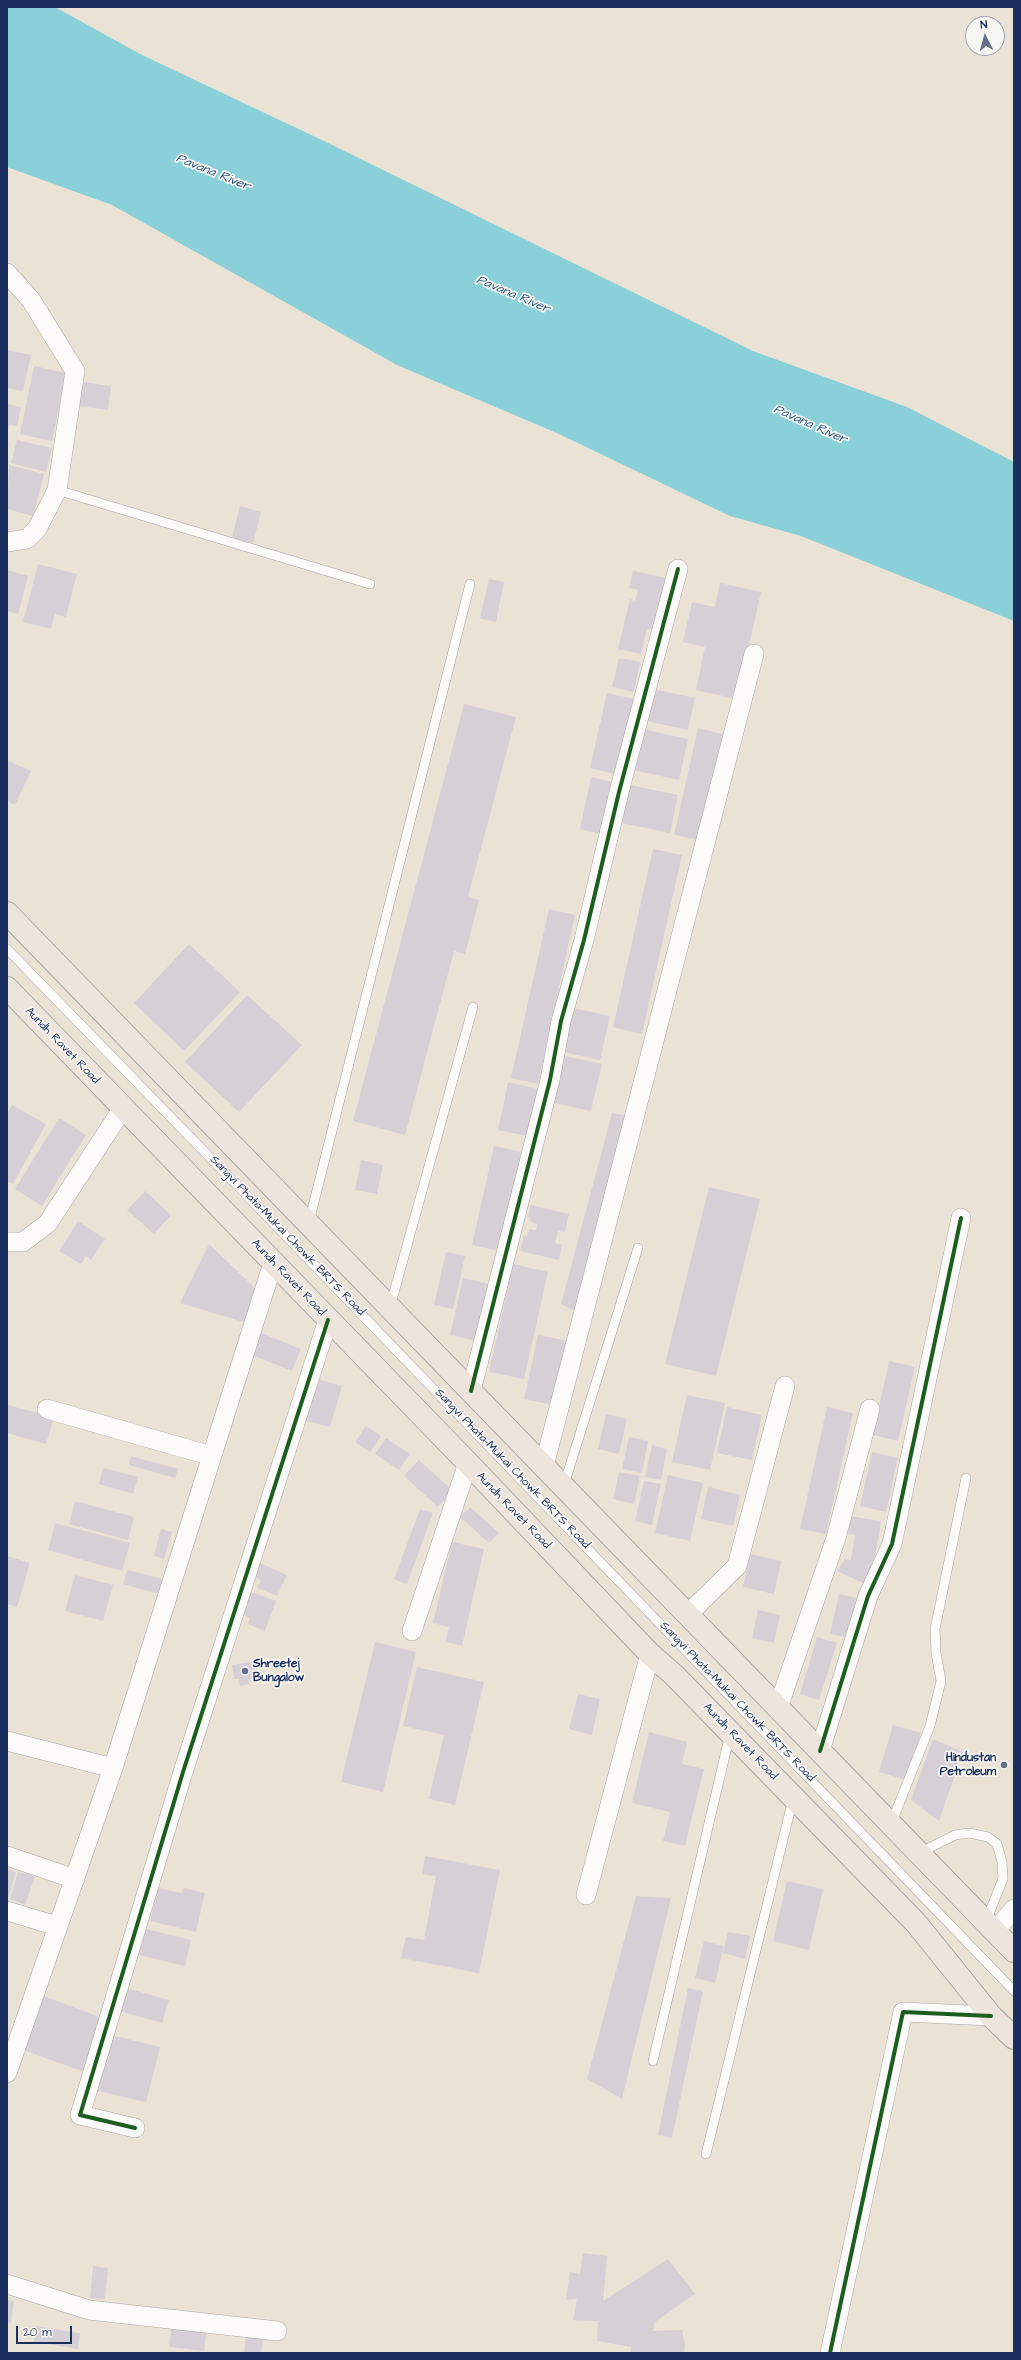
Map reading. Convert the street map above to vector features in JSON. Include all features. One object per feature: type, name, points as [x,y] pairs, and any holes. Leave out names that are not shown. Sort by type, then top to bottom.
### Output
[{"type":"main road","points":[[7,912],[1014,1951]]},
{"type":"main road","name":"Aundh Ravet Road","points":[[7,988],[468,1463],[650,1654],[674,1675],[916,1924],[991,2016],[1014,2038]]},
{"type":"street","points":[[7,273],[31,300],[75,371],[57,490],[37,530],[27,539],[7,542]]},
{"type":"street","points":[[471,1391],[550,1080],[561,1021],[584,940],[619,792],[678,569]]},
{"type":"street","points":[[544,1466],[754,654]]},
{"type":"street","points":[[7,1242],[23,1242],[48,1223],[123,1108]]},
{"type":"street","points":[[820,1751],[868,1596],[892,1544],[962,1218]]},
{"type":"street","points":[[7,2073],[113,1768],[273,1263]]},
{"type":"street","points":[[136,2128],[80,2115],[183,1772],[328,1320]]},
{"type":"street","points":[[688,1614],[737,1566],[785,1386]]},
{"type":"street","points":[[47,1409],[212,1456]]},
{"type":"street","points":[[778,1708],[836,1538],[870,1409]]},
{"type":"street","points":[[412,1631],[468,1463]]},
{"type":"street","points":[[586,1895],[650,1654]]},
{"type":"street","points":[[7,1741],[113,1768]]},
{"type":"street","points":[[7,1856],[75,1878]]},
{"type":"street","points":[[990,1927],[1014,1909]]},
{"type":"street","points":[[7,1911],[57,1926]]},
{"type":"street","points":[[830,2353],[903,2012],[991,2016]]},
{"type":"street","points":[[7,2284],[89,2310],[277,2331]]},
{"type":"lane","points":[[57,490],[370,584]]},
{"type":"lane","points":[[309,1224],[470,584]]},
{"type":"lane","name":"Sangvi Phata-Mukai Chowk BRTS Road","points":[[7,950],[244,1191],[1014,1991]]},
{"type":"lane","points":[[390,1307],[473,1007]]},
{"type":"lane","points":[[563,1486],[638,1248]]},
{"type":"lane","points":[[891,1824],[930,1726],[941,1681],[936,1653],[935,1629],[966,1478]]},
{"type":"lane","points":[[653,2061],[730,1733]]},
{"type":"lane","points":[[706,2154],[793,1798]]},
{"type":"lane","points":[[919,1853],[955,1835],[969,1833],[988,1837],[997,1844],[1002,1862],[1003,1879],[990,1927]]},
{"type":"water","name":"Pavana River","points":[[7,7],[55,7],[140,54],[326,142],[753,351],[907,407],[1014,462],[1014,621],[801,536],[730,516],[559,434],[397,365],[112,205],[7,167]]},
{"type":"building","points":[[7,350],[31,355],[23,391],[7,388]]},
{"type":"building","points":[[34,366],[66,373],[52,441],[20,434]]},
{"type":"building","points":[[82,382],[111,386],[108,410],[79,406]]},
{"type":"building","points":[[7,404],[21,407],[17,426],[9,425],[8,429]]},
{"type":"building","points":[[17,440],[52,448],[46,472],[11,463]]},
{"type":"building","points":[[9,465],[44,474],[33,516],[7,509]]},
{"type":"building","points":[[240,506],[261,512],[253,543],[232,538]]},
{"type":"building","points":[[38,564],[77,574],[66,617],[55,614],[51,629],[23,622]]},
{"type":"building","points":[[7,570],[28,576],[18,614],[7,611]]},
{"type":"building","points":[[633,571],[671,579],[659,631],[647,629],[641,654],[618,649],[630,599],[635,601],[638,590],[629,588]]},
{"type":"building","points":[[489,579],[504,582],[496,622],[480,619]]},
{"type":"building","points":[[720,583],[761,592],[737,699],[696,690],[705,647],[683,642],[692,602],[715,607]]},
{"type":"building","points":[[619,658],[640,662],[634,692],[612,687]]},
{"type":"building","points":[[653,689],[695,698],[688,730],[646,721]]},
{"type":"building","points":[[607,693],[635,699],[618,775],[590,768]]},
{"type":"building","points":[[464,704],[516,717],[468,897],[479,900],[465,954],[454,951],[405,1135],[353,1121]]},
{"type":"building","points":[[698,728],[727,735],[703,841],[674,835]]},
{"type":"building","points":[[642,729],[688,739],[679,780],[633,770]]},
{"type":"building","points":[[9,761],[31,771],[15,805],[7,801],[7,766]]},
{"type":"building","points":[[591,777],[612,782],[600,834],[580,829]]},
{"type":"building","points":[[630,785],[678,795],[670,833],[621,823]]},
{"type":"building","points":[[653,849],[682,855],[642,1034],[613,1027]]},
{"type":"building","points":[[549,909],[575,915],[538,1084],[511,1078]]},
{"type":"building","points":[[189,944],[240,992],[184,1051],[134,1003]]},
{"type":"building","points":[[247,995],[302,1045],[239,1112],[185,1062]]},
{"type":"building","points":[[568,1007],[610,1016],[600,1060],[558,1051]]},
{"type":"building","points":[[560,1055],[602,1064],[591,1111],[550,1102]]},
{"type":"building","points":[[508,1082],[542,1090],[532,1137],[498,1130]]},
{"type":"building","points":[[12,1105],[46,1124],[13,1184],[7,1181],[7,1113]]},
{"type":"building","points":[[612,1113],[634,1117],[582,1314],[561,1304]]},
{"type":"building","points":[[59,1118],[86,1135],[42,1206],[15,1189]]},
{"type":"building","points":[[494,1146],[521,1152],[499,1251],[472,1245]]},
{"type":"building","points":[[361,1160],[383,1165],[377,1194],[355,1190]]},
{"type":"building","points":[[709,1187],[760,1199],[716,1376],[665,1364]]},
{"type":"building","points":[[145,1191],[171,1215],[154,1234],[127,1210]]},
{"type":"building","points":[[531,1205],[569,1214],[565,1232],[558,1231],[555,1243],[562,1245],[559,1260],[520,1251],[524,1236],[527,1237],[529,1229],[536,1230],[537,1224],[530,1222],[531,1218],[528,1217]]},
{"type":"building","points":[[78,1221],[105,1239],[91,1260],[86,1256],[81,1264],[59,1251]]},
{"type":"building","points":[[209,1244],[258,1291],[250,1300],[254,1302],[247,1323],[180,1303]]},
{"type":"building","points":[[446,1252],[465,1256],[453,1309],[434,1305]]},
{"type":"building","points":[[513,1264],[548,1272],[524,1379],[489,1372]]},
{"type":"building","points":[[463,1278],[490,1284],[477,1341],[450,1335]]},
{"type":"building","points":[[256,1331],[301,1349],[292,1371],[247,1353]]},
{"type":"building","points":[[538,1335],[573,1342],[558,1406],[524,1399]]},
{"type":"building","points":[[889,1361],[915,1367],[898,1441],[873,1435]]},
{"type":"building","points":[[310,1377],[342,1386],[330,1427],[298,1419]]},
{"type":"building","points":[[687,1395],[725,1403],[710,1470],[672,1462]]},
{"type":"building","points":[[7,1405],[54,1417],[46,1444],[7,1433]]},
{"type":"building","points":[[727,1407],[762,1415],[752,1460],[717,1453]]},
{"type":"building","points":[[827,1407],[853,1413],[826,1534],[800,1529]]},
{"type":"building","points":[[606,1414],[627,1419],[619,1454],[598,1449]]},
{"type":"building","points":[[366,1426],[381,1436],[370,1452],[355,1442]]},
{"type":"building","points":[[629,1437],[648,1441],[642,1473],[622,1469]]},
{"type":"building","points":[[386,1438],[410,1454],[399,1470],[375,1454]]},
{"type":"building","points":[[652,1445],[667,1449],[661,1480],[645,1477]]},
{"type":"building","points":[[872,1452],[898,1458],[886,1512],[860,1506]]},
{"type":"building","points":[[131,1456],[178,1469],[175,1478],[129,1465]]},
{"type":"building","points":[[419,1460],[453,1491],[438,1507],[404,1476]]},
{"type":"building","points":[[103,1468],[138,1477],[133,1494],[99,1484]]},
{"type":"building","points":[[619,1472],[640,1476],[634,1504],[613,1499]]},
{"type":"building","points":[[668,1475],[703,1483],[690,1541],[655,1533]]},
{"type":"building","points":[[644,1481],[661,1484],[652,1525],[635,1521]]},
{"type":"building","points":[[708,1487],[740,1495],[733,1526],[701,1519]]},
{"type":"building","points":[[75,1501],[134,1517],[128,1540],[69,1524]]},
{"type":"building","points":[[470,1507],[499,1533],[489,1543],[460,1517]]},
{"type":"building","points":[[420,1509],[433,1513],[407,1584],[394,1579]]},
{"type":"building","points":[[851,1516],[881,1521],[876,1552],[865,1584],[837,1571],[845,1559],[851,1560],[855,1535],[848,1534]]},
{"type":"building","points":[[55,1523],[130,1543],[122,1571],[48,1550]]},
{"type":"building","points":[[161,1529],[172,1532],[164,1559],[154,1556]]},
{"type":"building","points":[[452,1542],[484,1549],[462,1646],[445,1642],[449,1627],[433,1623]]},
{"type":"building","points":[[750,1554],[781,1561],[774,1594],[743,1587]]},
{"type":"building","points":[[7,1556],[30,1563],[17,1607],[7,1604]]},
{"type":"building","points":[[260,1563],[287,1575],[277,1596],[257,1588],[261,1580],[254,1577]]},
{"type":"building","points":[[127,1570],[163,1579],[159,1594],[123,1584]]},
{"type":"building","points":[[75,1575],[113,1585],[103,1621],[65,1611]]},
{"type":"building","points":[[249,1591],[276,1601],[265,1631],[248,1624],[250,1618],[241,1614]]},
{"type":"building","points":[[839,1594],[860,1599],[851,1638],[830,1634]]},
{"type":"building","points":[[758,1610],[780,1615],[774,1643],[752,1638]]},
{"type":"building","points":[[817,1637],[837,1643],[819,1700],[800,1694]]},
{"type":"building","points":[[375,1642],[416,1652],[383,1792],[341,1782]]},
{"type":"building","name":"Shreetej Bungalow","points":[[255,1661],[257,1678],[249,1680],[250,1684],[240,1686],[239,1679],[234,1679],[232,1665]]},
{"type":"building","points":[[417,1667],[484,1682],[455,1805],[429,1799],[444,1735],[403,1726]]},
{"type":"building","points":[[578,1694],[600,1699],[592,1735],[569,1729]]},
{"type":"building","points":[[893,1725],[921,1733],[906,1780],[879,1772]]},
{"type":"building","points":[[649,1732],[687,1742],[682,1764],[704,1769],[685,1846],[663,1841],[670,1812],[632,1803]]},
{"type":"building","points":[[933,1739],[963,1752],[939,1821],[911,1800]]},
{"type":"building","points":[[425,1856],[500,1870],[479,1973],[401,1958],[406,1937],[424,1940],[436,1876],[422,1874]]},
{"type":"building","points":[[7,1869],[16,1872],[7,1901]]},
{"type":"building","points":[[18,1872],[35,1876],[25,1905],[10,1899]]},
{"type":"building","points":[[787,1881],[823,1889],[809,1950],[773,1941]]},
{"type":"building","points":[[158,1888],[182,1893],[184,1888],[205,1893],[196,1932],[150,1921]]},
{"type":"building","points":[[636,1896],[671,1898],[622,2099],[587,2079]]},
{"type":"building","points":[[146,1929],[191,1940],[185,1966],[139,1955]]},
{"type":"building","points":[[728,1932],[750,1936],[745,1959],[723,1953]]},
{"type":"building","points":[[704,1941],[724,1946],[715,1983],[695,1978]]},
{"type":"building","points":[[123,1987],[169,2000],[162,2023],[116,2010]]},
{"type":"building","points":[[688,1988],[703,1991],[672,2138],[658,2135]]},
{"type":"building","points":[[41,1995],[102,2018],[82,2071],[20,2049]]},
{"type":"building","points":[[111,2035],[160,2047],[146,2102],[98,2091]]},
{"type":"building","points":[[583,2253],[607,2256],[603,2301],[668,2259],[695,2294],[655,2322],[653,2331],[682,2330],[685,2345],[684,2353],[630,2353],[631,2347],[597,2341],[598,2321],[573,2320],[577,2299],[566,2300],[570,2272],[580,2274]]},
{"type":"building","points":[[93,2266],[108,2268],[105,2299],[90,2298]]},
{"type":"building","points":[[7,2300],[14,2301],[11,2323],[7,2322]]},
{"type":"building","points":[[172,2324],[207,2327],[204,2351],[169,2347]]},
{"type":"building","points":[[36,2326],[80,2333],[78,2349],[34,2342]]},
{"type":"building","points":[[246,2336],[263,2338],[261,2353],[244,2353]]},
{"type":"cycle path","points":[[471,1391],[550,1080],[561,1021],[584,940],[619,792],[678,569]]},
{"type":"cycle path","points":[[820,1751],[868,1596],[892,1544],[961,1218]]},
{"type":"cycle path","points":[[135,2128],[80,2115],[183,1772],[328,1320]]},
{"type":"cycle path","points":[[830,2353],[903,2012],[991,2016]]},
{"type":"place","name":"Shreetej Bungalow","points":[[245,1671]]},
{"type":"place","name":"Hindustan Petroleum","points":[[1004,1765]]}]
